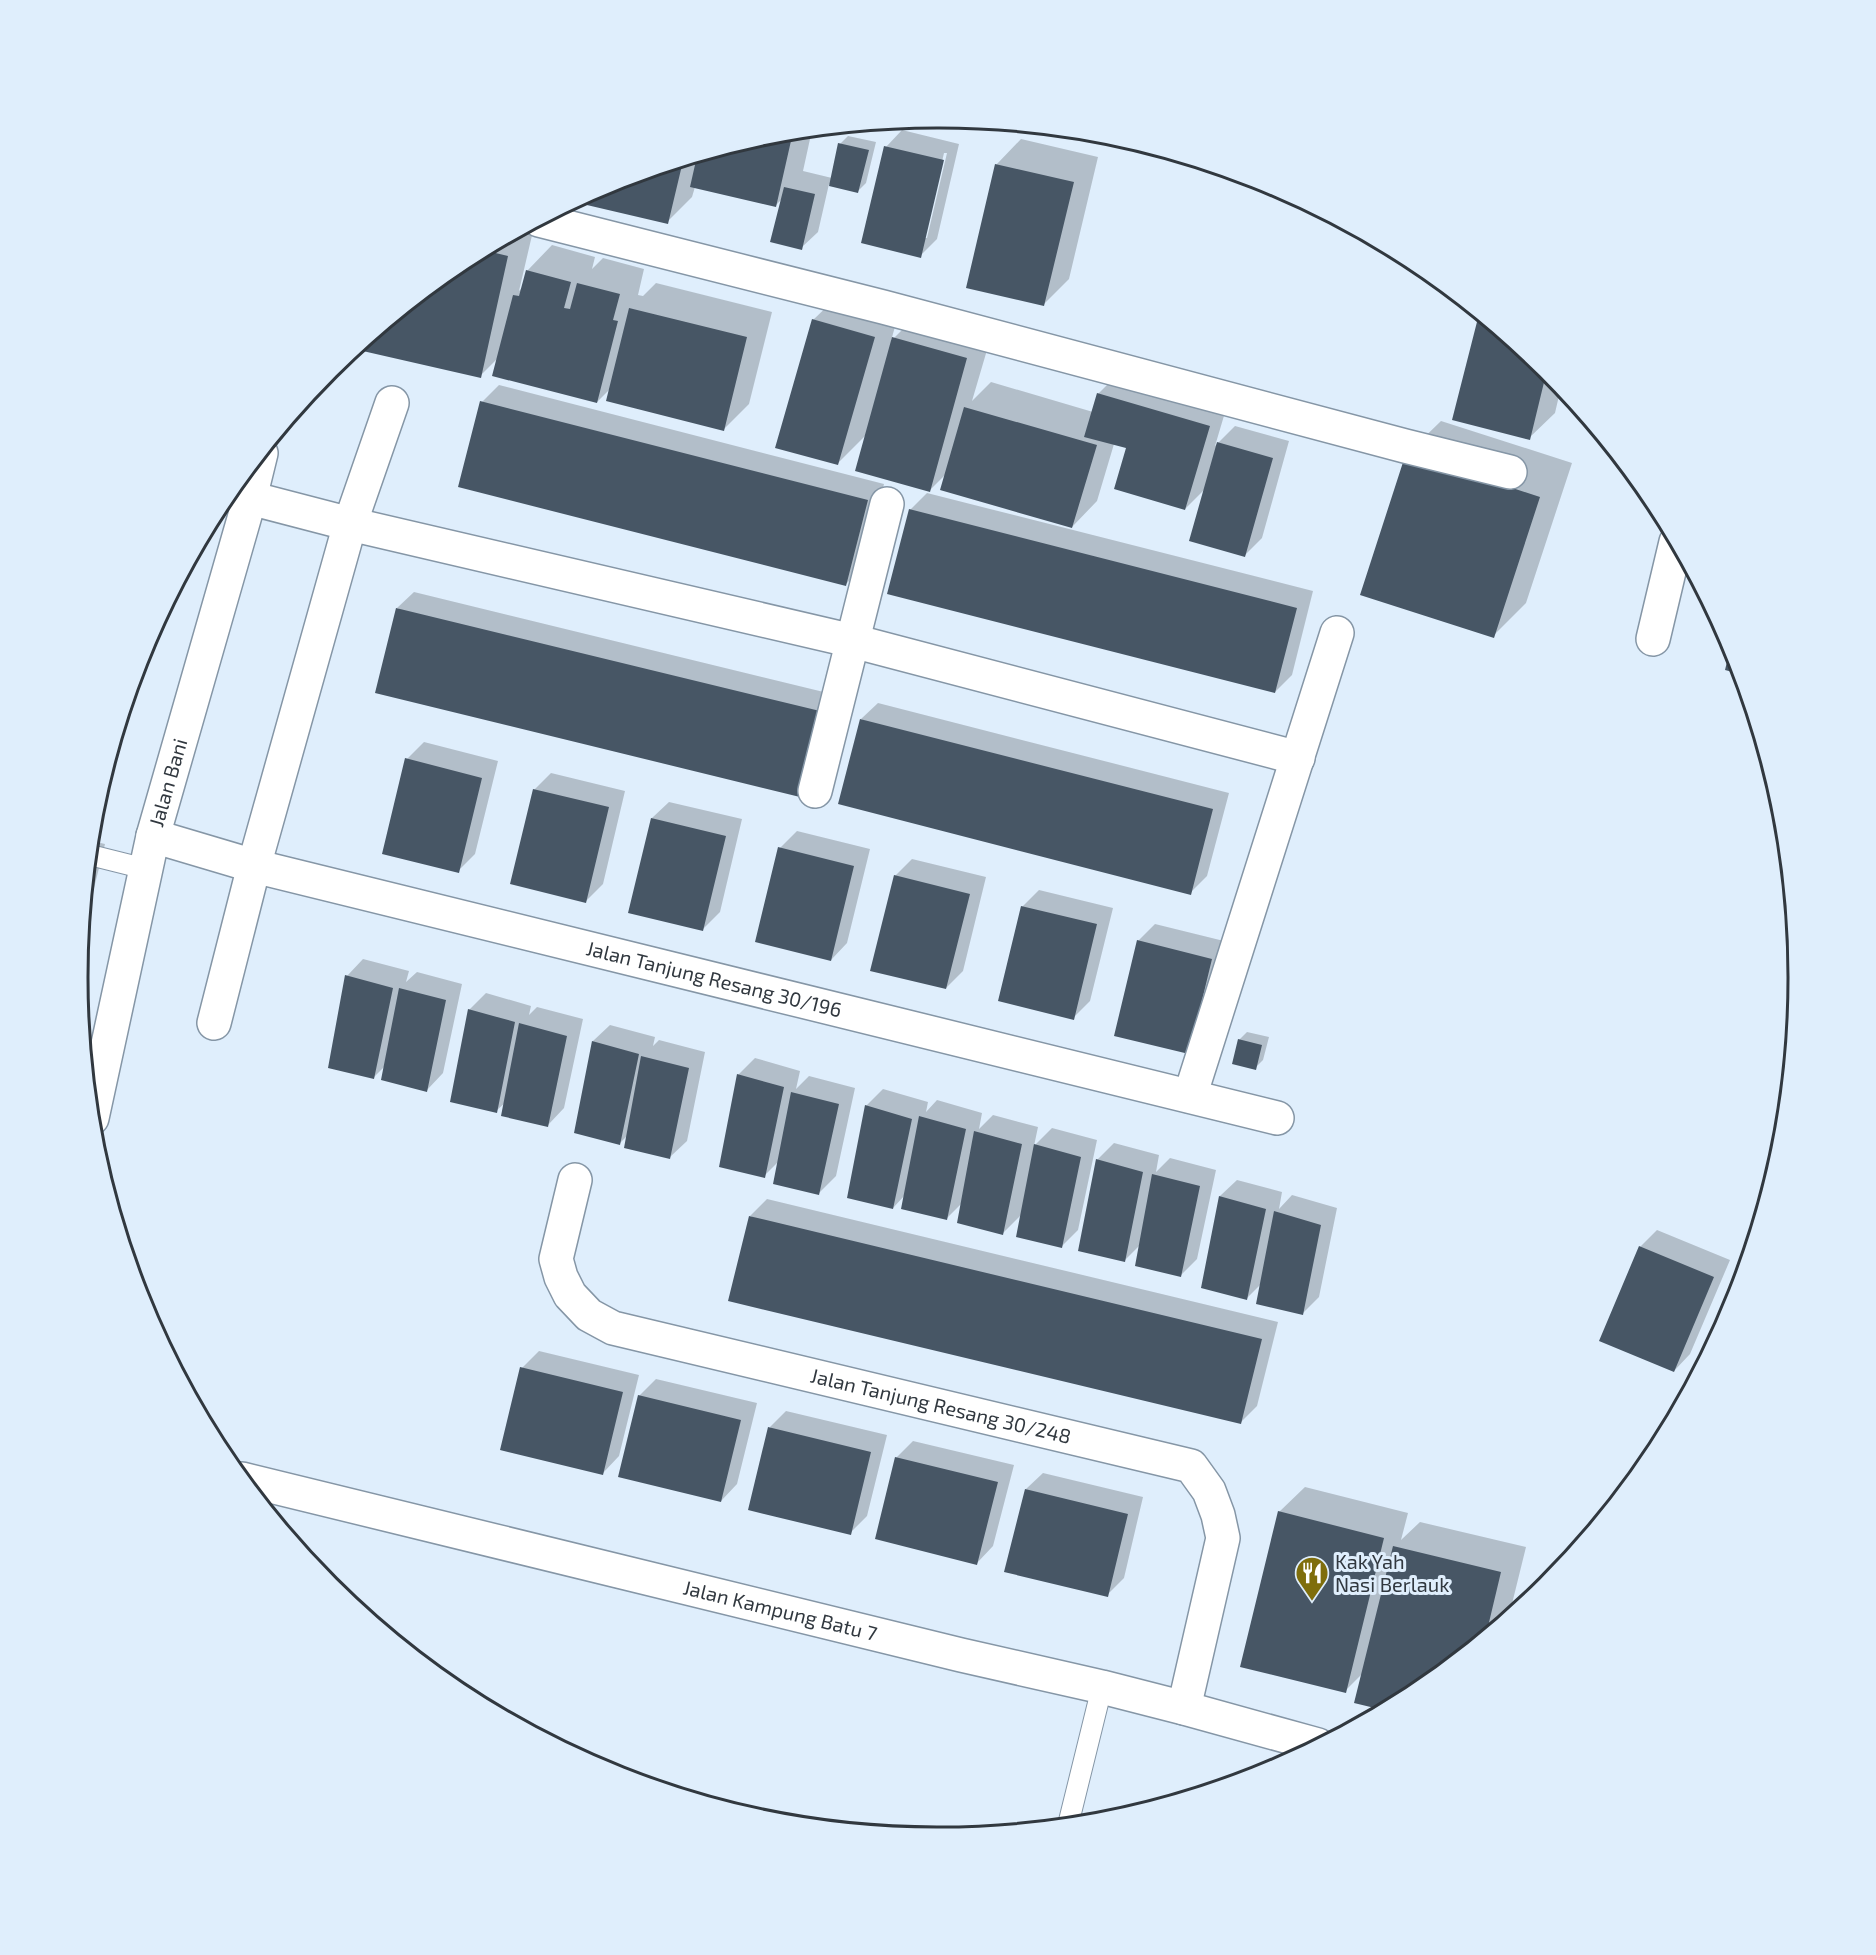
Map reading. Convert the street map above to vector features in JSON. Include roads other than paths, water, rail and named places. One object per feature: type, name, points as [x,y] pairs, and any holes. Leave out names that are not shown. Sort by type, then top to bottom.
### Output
[{"type":"street","points":[[549,223],[871,304],[1404,446],[1510,472]]},
{"type":"street","points":[[214,1023],[254,866],[350,524],[392,403]]},
{"type":"street","points":[[242,492],[350,524],[853,641],[1298,758]]},
{"type":"street","name":"Jalan Bani","points":[[97,1095],[153,836],[242,492]]},
{"type":"street","points":[[815,791],[887,504]]},
{"type":"street","points":[[1653,639],[1674,552]]},
{"type":"street","points":[[1190,1096],[1337,633]]},
{"type":"street","name":"Jalan Tanjung Resang 30/196","points":[[153,836],[254,866],[1277,1118]]},
{"type":"street","name":"Jalan Tanjung Resang 30/248","points":[[575,1180],[556,1259],[561,1277],[570,1295],[589,1315],[613,1328],[1191,1466],[1209,1491],[1223,1538],[1184,1708]]},
{"type":"street","name":"Jalan Kampung Batu 7","points":[[255,1482],[961,1655],[1102,1687],[1307,1742]]},
{"type":"lane","points":[[98,857],[146,868]]},
{"type":"lane","points":[[1070,1817],[1102,1687]]},
{"type":"place","name":"Kak Yah Nasi Berlauk","points":[[1312,1602]]}]
